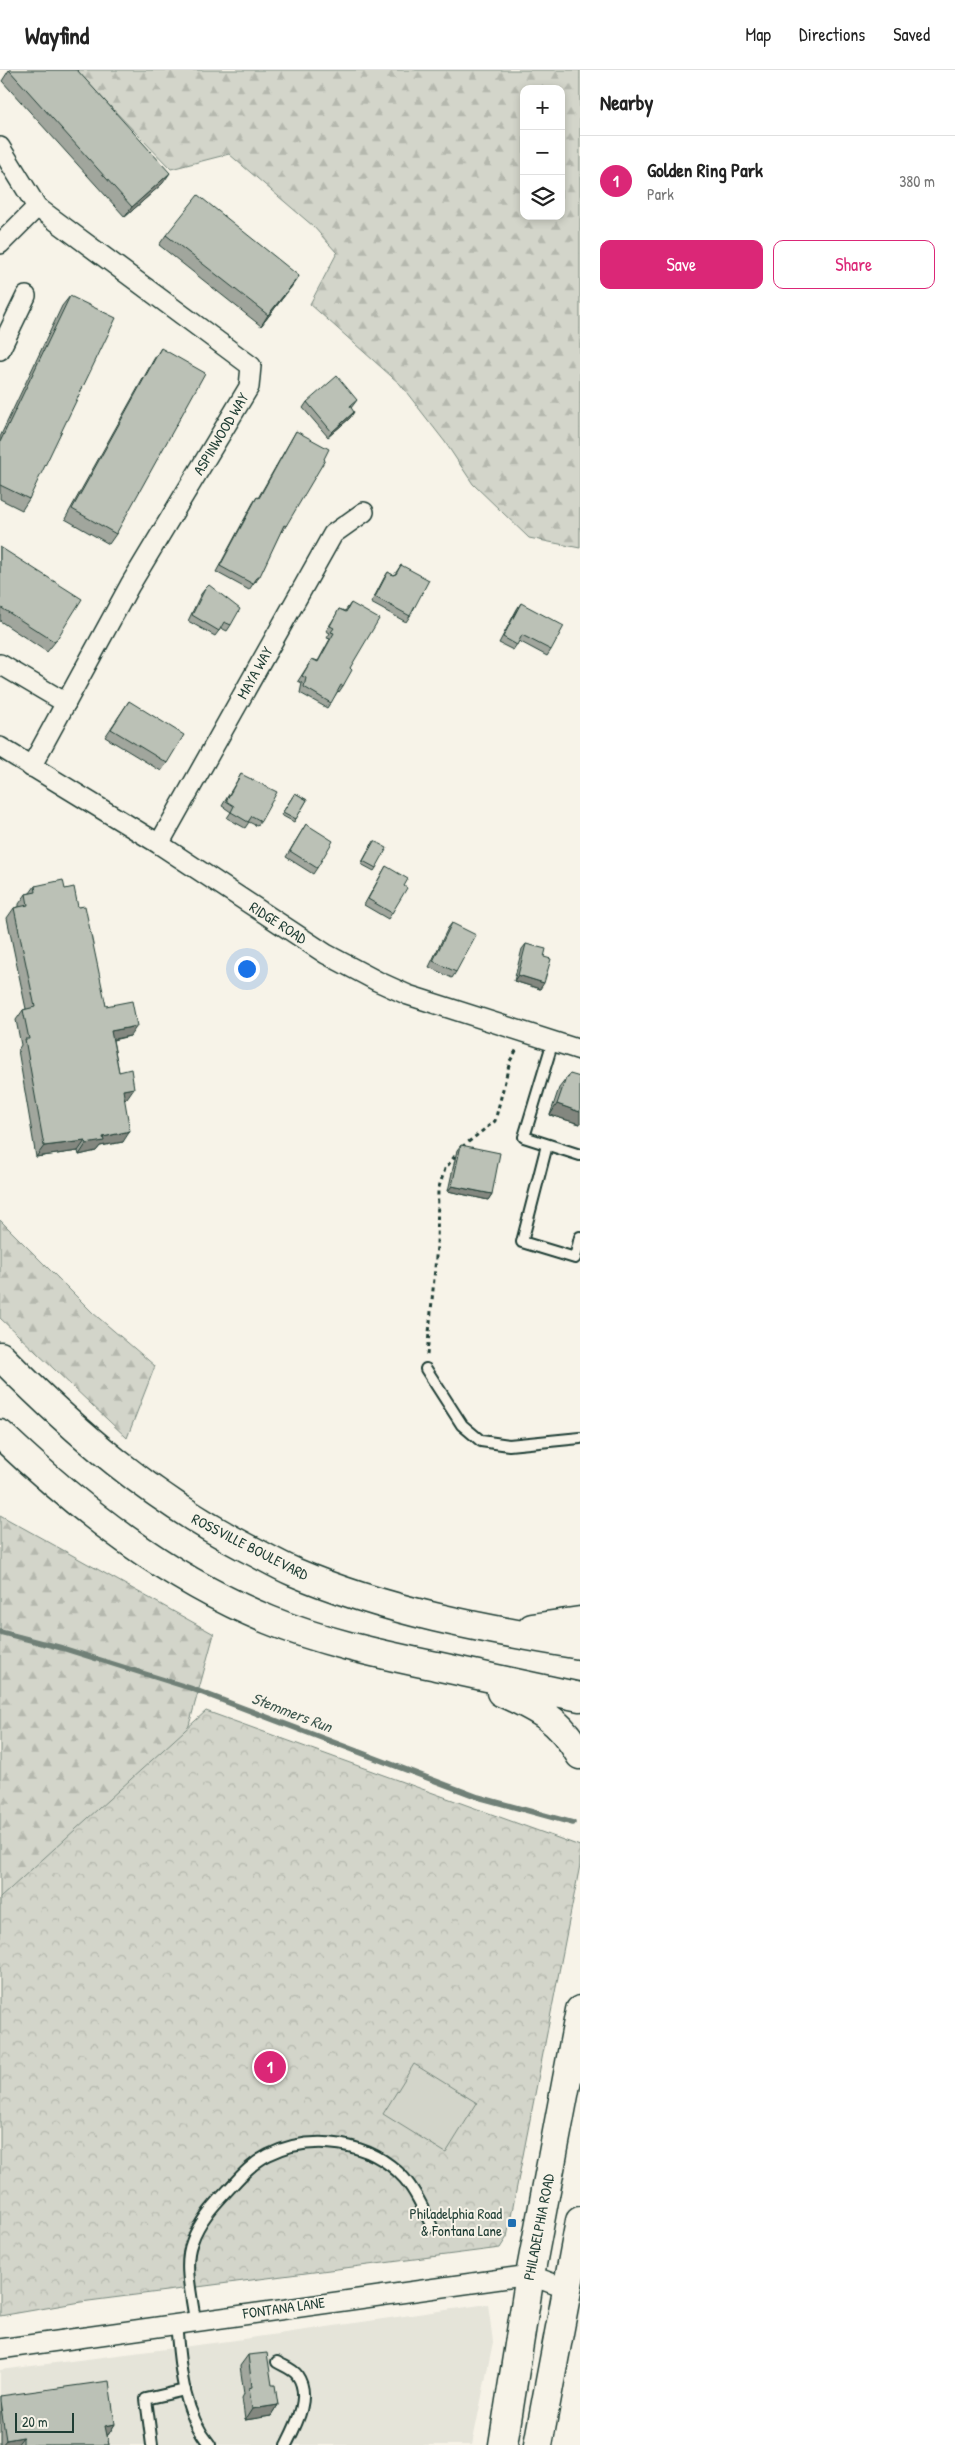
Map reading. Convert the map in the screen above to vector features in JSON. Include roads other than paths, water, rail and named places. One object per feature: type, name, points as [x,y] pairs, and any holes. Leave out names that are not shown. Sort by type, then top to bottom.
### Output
[{"type":"main road","name":"ROSSVILLE BOULEVARD","points":[[0,1356],[45,1402],[99,1450],[173,1505],[222,1535],[293,1572],[356,1596],[441,1620],[496,1632],[580,1645]]},
{"type":"main road","points":[[0,1434],[44,1476],[101,1522],[187,1579],[237,1606],[304,1633],[367,1651],[580,1697]]},
{"type":"main road","points":[[496,1632],[580,1621]]},
{"type":"main road","points":[[452,1669],[547,1714],[561,1728],[580,1755]]},
{"type":"main road","name":"PHILADELPHIA ROAD","points":[[503,2445],[530,2275],[580,2010]]},
{"type":"main road","points":[[538,2445],[573,2292],[580,2221]]},
{"type":"street","name":"ASPINWOOD WAY","points":[[0,147],[37,207],[251,366],[249,387],[130,585],[31,767]]},
{"type":"street","points":[[0,244],[37,207]]},
{"type":"street","points":[[0,350],[26,296]]},
{"type":"street","name":"MAYA WAY","points":[[158,844],[334,534],[364,512]]},
{"type":"street","points":[[0,664],[66,703]]},
{"type":"street","name":"RIDGE ROAD","points":[[0,747],[158,844],[326,954],[377,981],[408,995],[580,1050]]},
{"type":"street","name":"FONTANA LANE","points":[[0,2349],[530,2275],[573,2292]]},
{"type":"lane","points":[[552,1041],[524,1137],[580,1155]]},
{"type":"lane","points":[[548,1145],[522,1242],[575,1258],[580,1237]]},
{"type":"lane","points":[[426,1369],[462,1425],[481,1441],[509,1445],[580,1438]]},
{"type":"lane","points":[[195,2321],[189,2258],[191,2243],[200,2224],[248,2168],[267,2155],[288,2146],[309,2142],[331,2143],[353,2147],[370,2154],[403,2178],[414,2192],[432,2227]]},
{"type":"lane","points":[[176,2323],[185,2390],[194,2422],[210,2445]]},
{"type":"lane","points":[[277,2362],[296,2373],[302,2385],[301,2414],[286,2445]]},
{"type":"lane","points":[[152,2445],[146,2399],[185,2390]]},
{"type":"waterway","name":"Stemmers Run","points":[[0,1632],[62,1648],[190,1688],[478,1797],[573,1823]]},
{"type":"place","name":"Golden Ring Park","points":[[270,2067]]},
{"type":"place","name":"Philadelphia Road & Fontana Lane","points":[[512,2223]]}]
